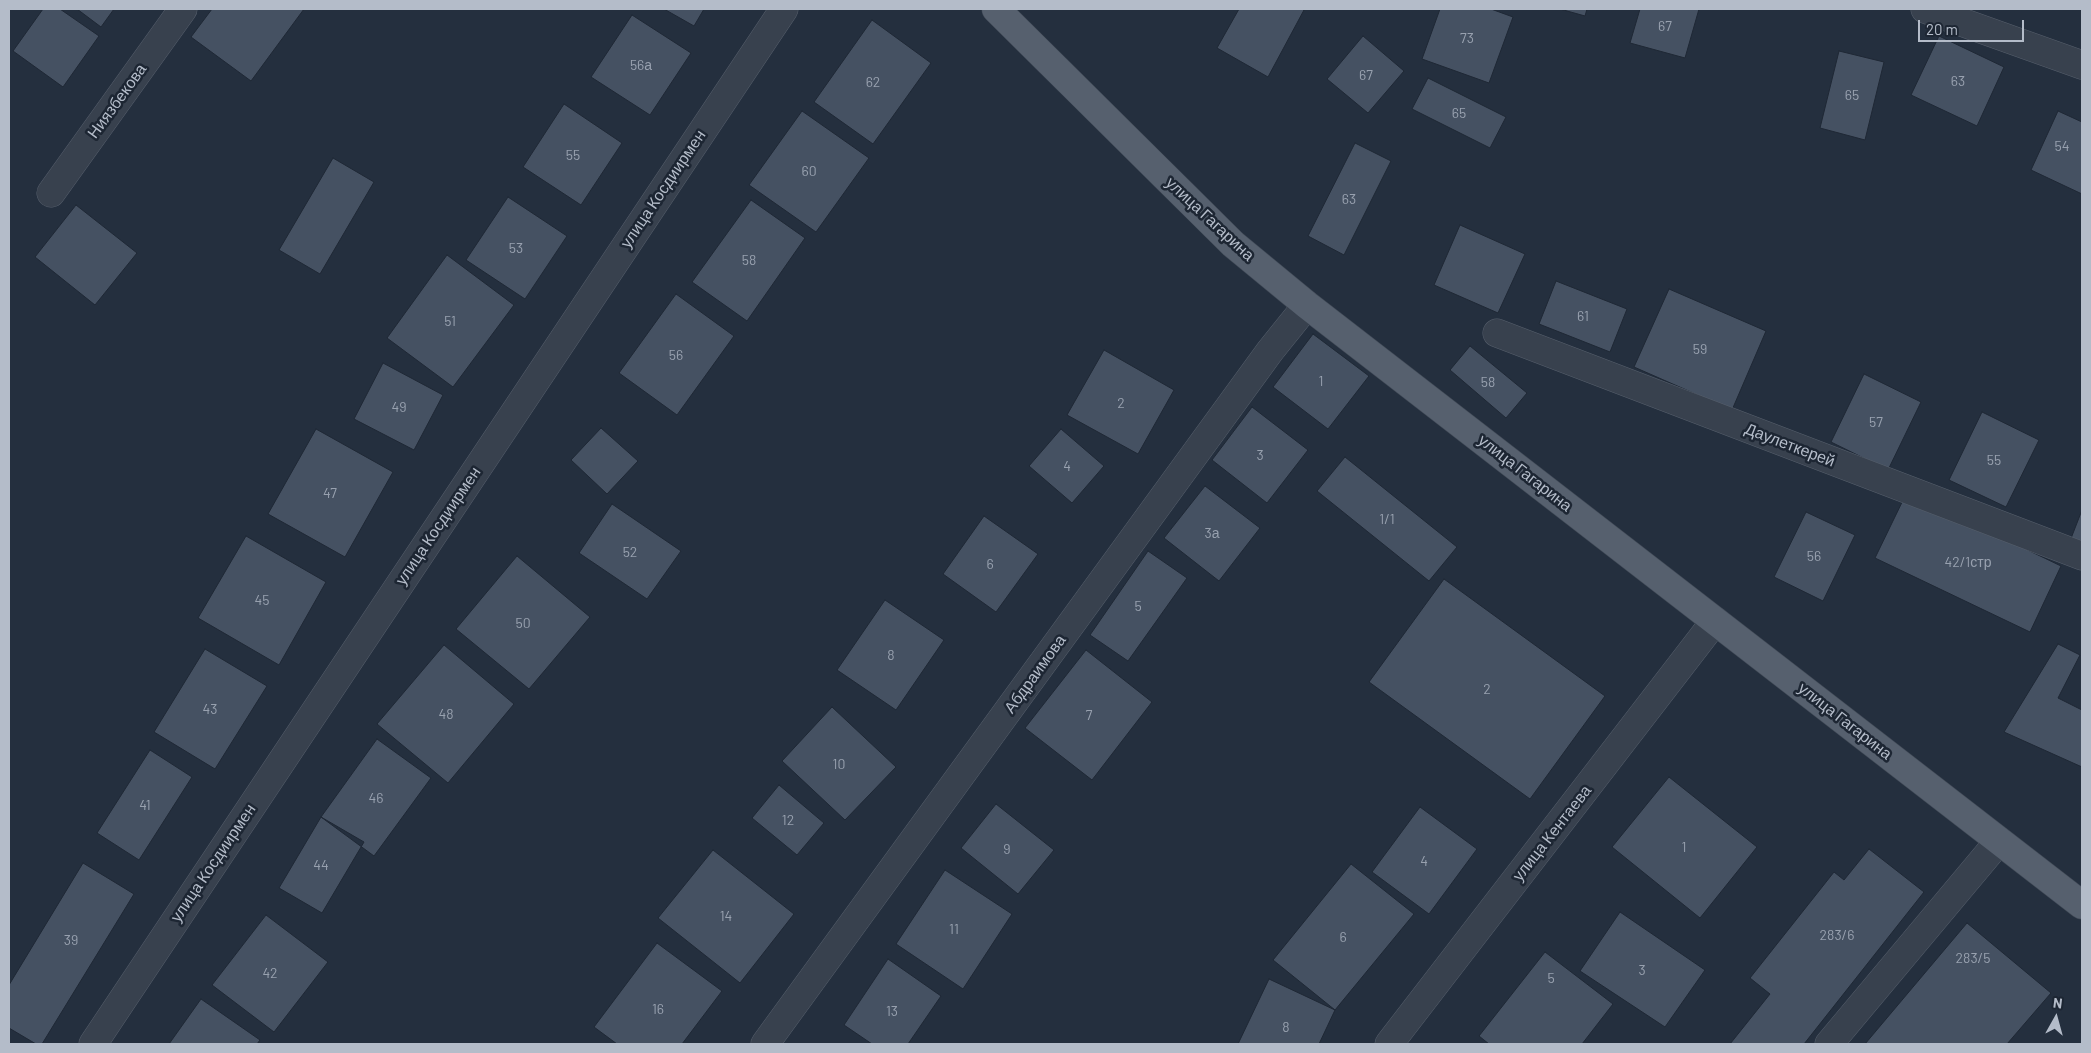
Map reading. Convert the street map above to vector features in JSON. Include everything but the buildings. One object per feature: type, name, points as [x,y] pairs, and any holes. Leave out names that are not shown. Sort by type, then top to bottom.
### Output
[{"type":"main road","name":"улица Гагарина","points":[[996,9],[1233,244],[1307,305],[2082,905]]},
{"type":"street","name":"Ниязбекова","points":[[51,193],[183,9]]},
{"type":"street","name":"улица Косдиирмен","points":[[93,1044],[784,9]]},
{"type":"street","points":[[1925,9],[2082,65]]},
{"type":"street","name":"Абдраимова","points":[[765,1044],[1270,351],[1307,305]]},
{"type":"street","name":"Даулеткерей","points":[[1497,333],[2082,556]]},
{"type":"street","name":"улица Кентаева","points":[[1389,1044],[1715,621]]},
{"type":"street","points":[[1829,1044],[1999,841]]}]
